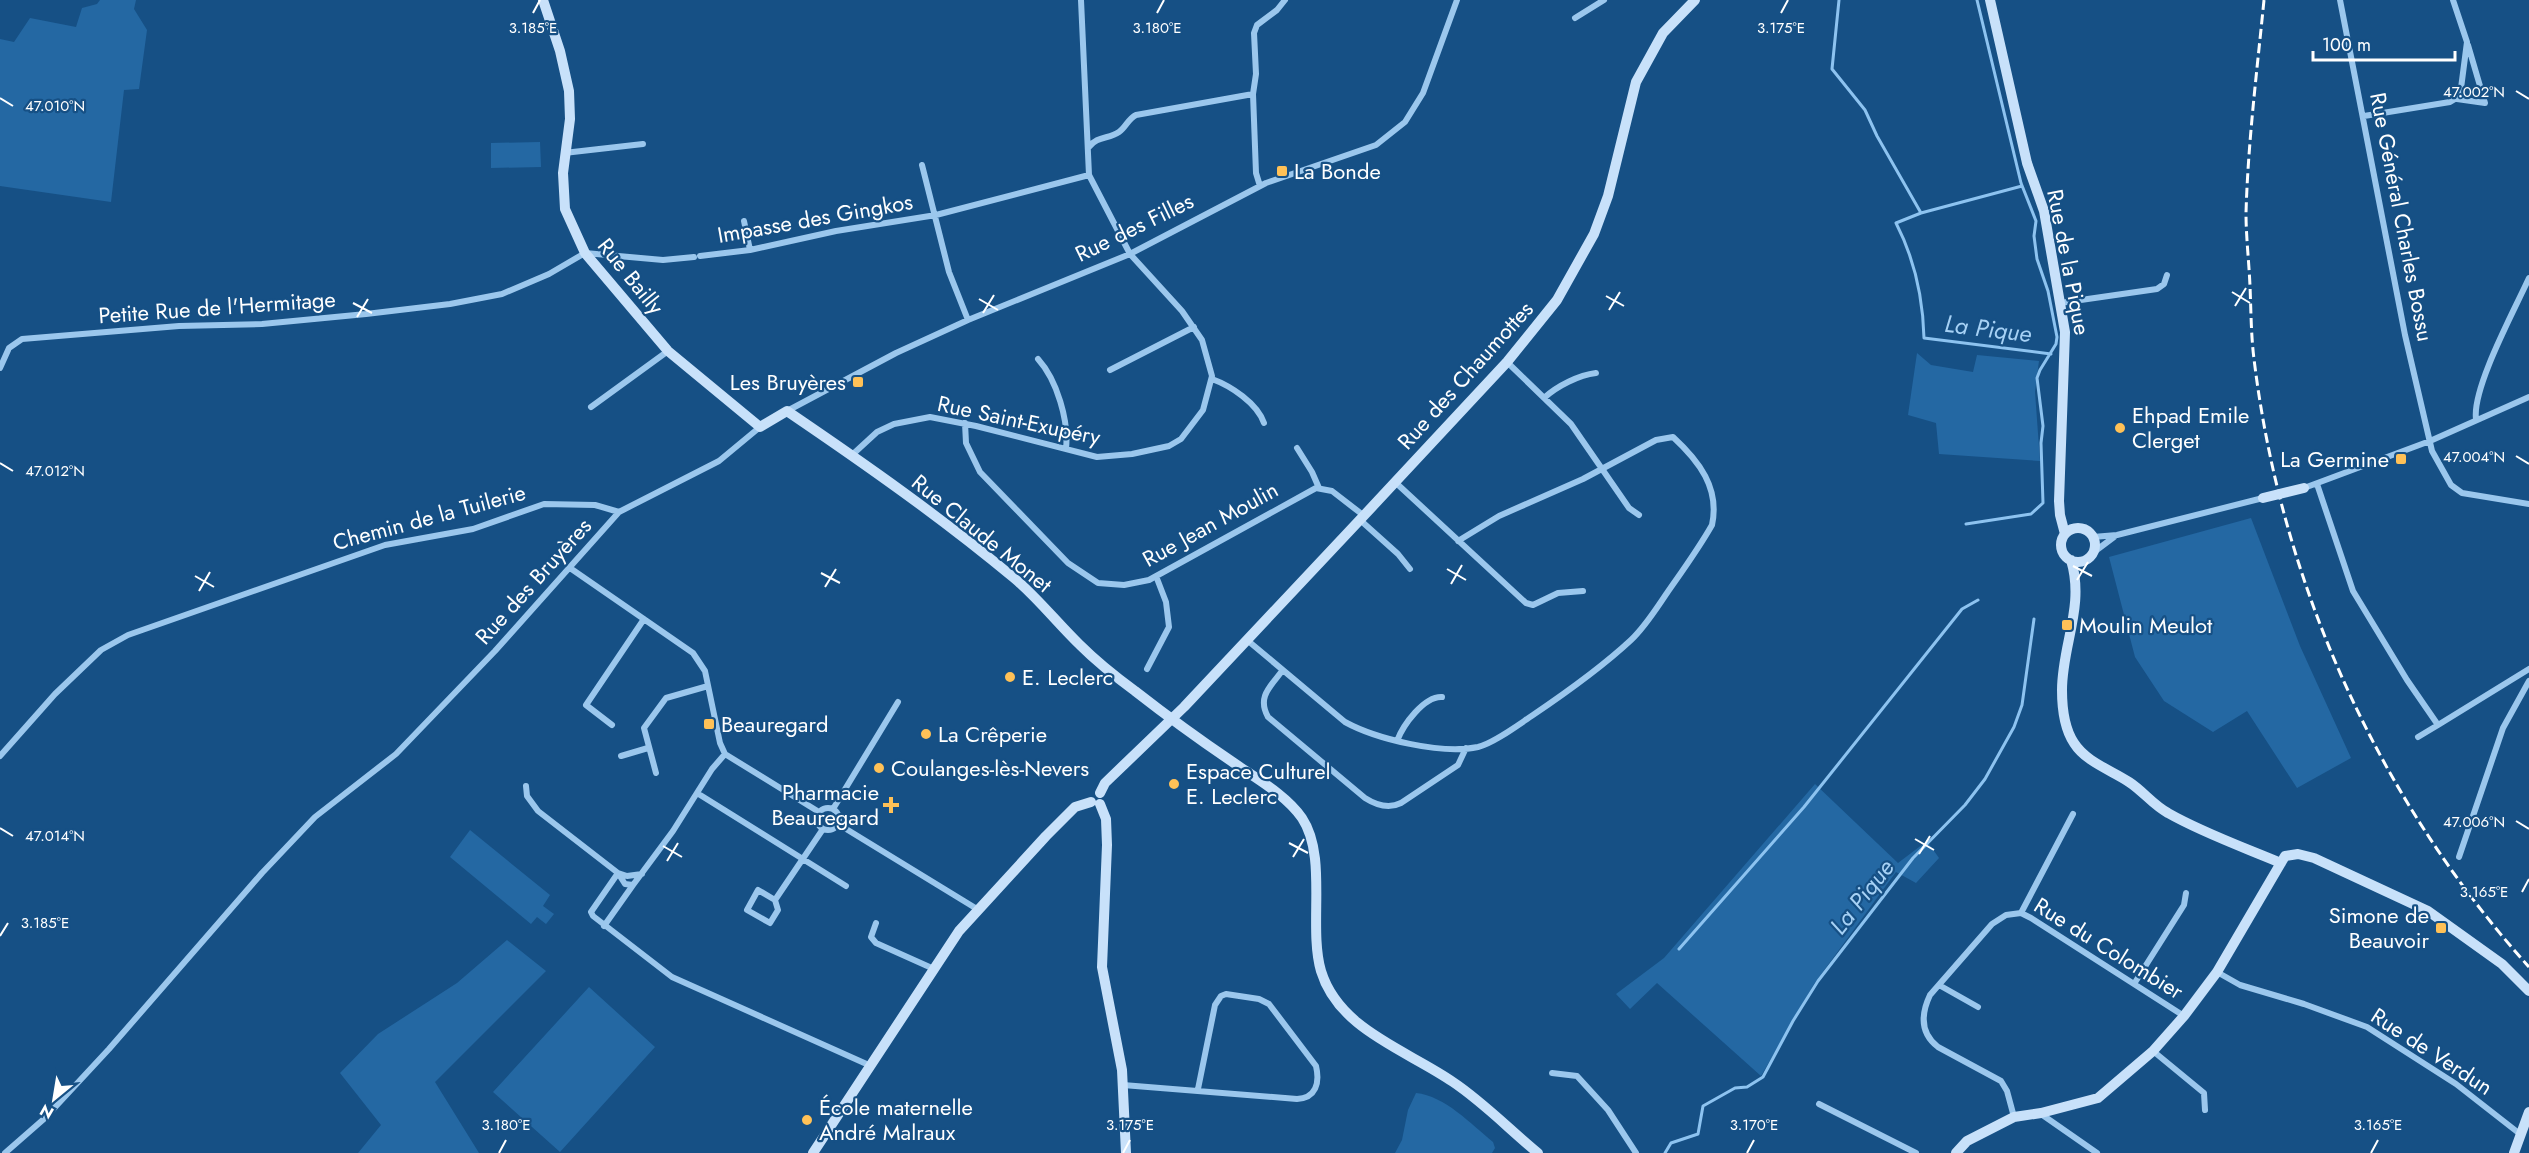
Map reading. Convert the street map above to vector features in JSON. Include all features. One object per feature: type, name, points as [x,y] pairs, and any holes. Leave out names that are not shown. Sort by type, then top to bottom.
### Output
[{"type":"street","name":"Rue Bailly","points":[[543,0],[560,51],[569,91],[570,119],[563,173],[566,209],[585,253],[668,351],[760,427]]},
{"type":"street","points":[[1081,0],[1089,176]]},
{"type":"street","points":[[1260,186],[1256,173],[1253,94],[1256,74],[1254,33],[1257,25],[1277,10],[1285,0]]},
{"type":"street","name":"Rue des Filles","points":[[760,427],[896,353],[968,320],[1130,254],[1260,186],[1376,145],[1405,122],[1423,93],[1457,0]]},
{"type":"street","points":[[1575,18],[1604,0]]},
{"type":"street","name":"Rue des Chaumottes","points":[[1097,800],[1105,783],[1171,719],[1395,482],[1506,362],[1557,300],[1594,234],[1608,196],[1636,82],[1663,33],[1695,0]]},
{"type":"street","name":"Rue de la Pique","points":[[1990,0],[2027,163],[2044,211],[2060,303],[2066,348],[2059,501],[2065,534]]},
{"type":"street","name":"Rue Général Charles Bossu","points":[[2340,0],[2405,335],[2432,450],[2451,484],[2458,491],[2466,495],[2529,504]]},
{"type":"street","points":[[2364,116],[2457,99],[2486,103],[2452,0]]},
{"type":"street","points":[[2457,99],[2463,88],[2467,42]]},
{"type":"street","points":[[1089,147],[1097,139],[1118,133],[1128,120],[1136,115],[1253,94]]},
{"type":"street","points":[[564,153],[643,144]]},
{"type":"street","points":[[922,165],[949,272],[968,320]]},
{"type":"street","name":"Impasse des Gingkos","points":[[585,253],[663,260],[750,250],[836,231],[936,215],[1089,176]]},
{"type":"street","name":"Rue Saint-Exupéry","points":[[852,455],[877,432],[894,424],[930,417],[965,423],[1097,457],[1169,446],[1181,439],[1203,410],[1212,378],[1210,363],[1202,340],[1194,327],[1130,254],[1089,176]]},
{"type":"street","points":[[744,221],[750,250]]},
{"type":"street","name":"Petite Rue de l'Hermitage","points":[[0,368],[9,348],[21,339],[179,326],[262,324],[450,304],[502,294],[549,274],[585,253]]},
{"type":"street","points":[[2060,303],[2160,288],[2167,275]]},
{"type":"street","points":[[2476,419],[2479,390],[2529,278]]},
{"type":"street","points":[[1110,370],[1194,327]]},
{"type":"street","points":[[591,407],[668,351]]},
{"type":"street","points":[[1038,359],[1053,385],[1063,416],[1068,436],[1066,449]]},
{"type":"street","points":[[1506,362],[1571,424],[1629,508],[1640,515]]},
{"type":"street","points":[[1544,398],[1550,392],[1588,374],[1596,373]]},
{"type":"street","points":[[1212,378],[1248,402],[1261,415],[1264,423]]},
{"type":"street","points":[[2093,537],[2117,535],[2317,484],[2430,441],[2529,397]]},
{"type":"street","name":"Rue Claude Monet","points":[[787,411],[852,455],[971,543],[1017,581],[1081,646],[1171,719],[1270,788],[1303,820],[1315,866],[1316,935],[1321,970],[1332,994],[1348,1016],[1383,1041],[1455,1082],[1538,1153]]},
{"type":"street","name":"Rue Jean Moulin","points":[[965,423],[966,443],[980,472],[1079,572],[1098,583],[1134,584],[1156,576],[1307,492],[1319,488]]},
{"type":"street","name":"Rue des Bruyères","points":[[5,1153],[45,1118],[109,1049],[315,817],[396,754],[570,568],[619,512],[719,461],[760,427]]},
{"type":"street","points":[[1246,640],[1345,722],[1379,738],[1418,745],[1479,747],[1516,727],[1563,695],[1632,639],[1646,623],[1713,525],[1715,514],[1710,482],[1673,437],[1656,440],[1583,479],[1499,516],[1458,540]]},
{"type":"street","points":[[1297,448],[1319,488],[1332,491],[1361,517],[1410,569]]},
{"type":"street","points":[[1395,482],[1530,605],[1537,604],[1558,593],[1583,591]]},
{"type":"street","points":[[2317,484],[2354,591],[2407,680],[2438,725]]},
{"type":"street","points":[[2059,501],[2068,518],[2078,528],[2087,530],[2093,537],[2094,552]]},
{"type":"street","name":"Chemin de la Tuilerie","points":[[0,756],[55,694],[101,650],[128,635],[385,544],[473,529],[544,504],[595,505],[619,512]]},
{"type":"street","points":[[2077,579],[2071,560],[2061,548],[2065,534],[2078,528]]},
{"type":"street","points":[[2117,535],[2084,561],[2077,579],[2075,609],[2063,667],[2062,691],[2065,723],[2073,742],[2087,758],[2130,782],[2166,812],[2281,863]]},
{"type":"street","points":[[2071,560],[2084,561]]},
{"type":"street","points":[[570,568],[693,653],[702,665],[720,743],[725,754],[819,812]]},
{"type":"street","points":[[1147,669],[1168,627],[1166,603],[1156,576]]},
{"type":"street","points":[[612,725],[586,705],[644,619]]},
{"type":"street","points":[[2418,737],[2529,669]]},
{"type":"street","points":[[1282,671],[1264,693],[1262,701],[1268,717],[1365,798],[1379,805],[1401,804],[1458,765],[1466,748]]},
{"type":"street","points":[[2459,857],[2503,728],[2529,681]]},
{"type":"street","points":[[656,772],[644,728],[666,698],[708,686]]},
{"type":"street","points":[[1397,741],[1401,732],[1425,703],[1431,698],[1442,697]]},
{"type":"street","points":[[833,809],[898,702]]},
{"type":"street","points":[[621,756],[648,748]]},
{"type":"street","points":[[604,926],[725,754]]},
{"type":"street","points":[[526,786],[527,796],[538,811],[618,873],[627,876],[642,874]]},
{"type":"street","points":[[697,794],[846,886]]},
{"type":"street","points":[[813,1153],[934,969],[977,909],[1075,807],[1097,800],[1106,819],[1107,845],[1102,967],[1123,1085],[1126,1153]]},
{"type":"street","points":[[819,812],[826,808],[833,809],[838,814],[838,824],[833,829],[823,829]]},
{"type":"street","points":[[819,812],[818,823],[823,829]]},
{"type":"street","points":[[2021,913],[2073,814]]},
{"type":"street","points":[[838,824],[977,909]]},
{"type":"street","points":[[776,900],[758,891],[747,910],[770,923],[778,910],[776,900],[823,829]]},
{"type":"street","points":[[1956,1153],[1967,1141],[2014,1117],[2041,1113],[2098,1098],[2153,1051],[2184,1016],[2217,972],[2285,856],[2298,854],[2314,858],[2408,900],[2502,963],[2529,991]]},
{"type":"street","points":[[618,873],[625,884],[633,885]]},
{"type":"street","points":[[618,873],[591,912],[596,920],[672,977],[871,1066]]},
{"type":"street","points":[[2134,984],[2184,905],[2186,893]]},
{"type":"street","name":"Rue du Colombier","points":[[2014,1117],[2007,1091],[2001,1082],[1938,1047],[1925,1033],[1923,1025],[1925,1006],[1939,985],[1992,924],[2006,915],[2021,913],[2184,1016]]},
{"type":"street","points":[[876,923],[871,937],[876,943],[934,969]]},
{"type":"street","name":"Rue de Verdun","points":[[2217,972],[2240,985],[2304,1004],[2367,1027],[2456,1084],[2520,1134]]},
{"type":"street","points":[[1939,985],[1978,1007]]},
{"type":"street","points":[[1123,1085],[1303,1098],[1312,1094],[1318,1073],[1316,1066],[1269,1004],[1259,999],[1226,994],[1221,996],[1215,1005],[1198,1089]]},
{"type":"street","points":[[2153,1051],[2204,1093],[2205,1110]]},
{"type":"street","points":[[1552,1073],[1577,1076],[1608,1110],[1636,1153]]},
{"type":"street","points":[[1819,1104],[1916,1153]]},
{"type":"street","points":[[2514,1153],[2529,1112]]},
{"type":"street","points":[[2041,1113],[2097,1153]]},
{"type":"shaded area","points":[[100,0],[136,0],[134,9],[147,30],[139,89],[124,90],[111,202],[0,186],[0,39],[14,42],[30,18],[76,27],[82,8],[97,4]]},
{"type":"shaded area","points":[[540,142],[541,167],[491,168],[491,143]]},
{"type":"shaded area","points":[[1917,353],[1931,365],[1973,372],[1977,355],[2039,361],[2035,392],[2040,461],[1939,454],[1936,423],[1908,415]]},
{"type":"shaded area","points":[[2251,518],[2300,646],[2351,758],[2297,788],[2247,711],[2213,732],[2164,701],[2135,657],[2109,557]]},
{"type":"shaded area","points":[[1815,784],[1898,863],[1927,841],[1939,858],[1916,883],[1896,872],[1814,984],[1761,1076],[1657,983],[1630,1009],[1616,994],[1664,958]]},
{"type":"shaded area","points":[[470,830],[550,895],[543,906],[554,914],[546,924],[537,917],[531,924],[450,857]]},
{"type":"shaded area","points":[[507,940],[546,971],[435,1082],[479,1153],[358,1153],[381,1125],[340,1073],[378,1034],[457,983]]},
{"type":"shaded area","points":[[589,987],[655,1047],[560,1152],[493,1092]]},
{"type":"shaded area","points":[[1416,1093],[1437,1099],[1457,1112],[1493,1142],[1495,1148],[1492,1153],[1395,1153],[1402,1140],[1408,1110]]},
{"type":"waterway","name":"La Pique","points":[[1839,0],[1832,69],[1865,110],[1877,136],[1921,213],[1896,223],[1917,279],[1924,338],[2051,354]]},
{"type":"waterway","name":"La Pique","points":[[1966,524],[2031,514],[2043,503],[2041,443],[2043,426],[2037,378],[2056,344],[2057,337],[2048,291],[2037,259],[2034,236],[2036,221],[2021,183],[1977,0]]},
{"type":"waterway","name":"La Pique","points":[[1921,213],[2022,186]]},
{"type":"waterway","points":[[1679,949],[1804,807],[1962,609],[1978,600]]},
{"type":"waterway","name":"La Pique","points":[[1665,1153],[1671,1143],[1698,1134],[1703,1106],[1735,1088],[1747,1087],[1763,1077],[1793,1021],[1818,981],[1913,858],[1965,805],[1985,779],[2014,727],[2022,705],[2034,619]]},
{"type":"railway","points":[[2264,0],[2253,106],[2246,231],[2254,359],[2267,443],[2287,525],[2313,606],[2345,684],[2383,760],[2426,833],[2475,902],[2529,967]]},
{"type":"place","name":"La Bonde","points":[[1282,171]]},
{"type":"place","name":"Les Bruyères","points":[[858,382]]},
{"type":"place","name":"Ehpad Emile Clerget","points":[[2120,428]]},
{"type":"place","name":"La Germine","points":[[2401,459]]},
{"type":"place","name":"Moulin Meulot","points":[[2067,625]]},
{"type":"place","name":"E. Leclerc","points":[[1010,677]]},
{"type":"place","name":"Beauregard","points":[[709,724]]},
{"type":"place","name":"La Crêperie","points":[[926,734]]},
{"type":"place","name":"Coulanges-lès-Nevers","points":[[879,768]]},
{"type":"place","name":"Espace Culturel E. Leclerc","points":[[1174,784]]},
{"type":"place","name":"Pharmacie Beauregard","points":[[891,805]]},
{"type":"place","name":"Simone de Beauvoir","points":[[2441,928]]},
{"type":"place","name":"École maternelle André Malraux","points":[[807,1120]]}]
